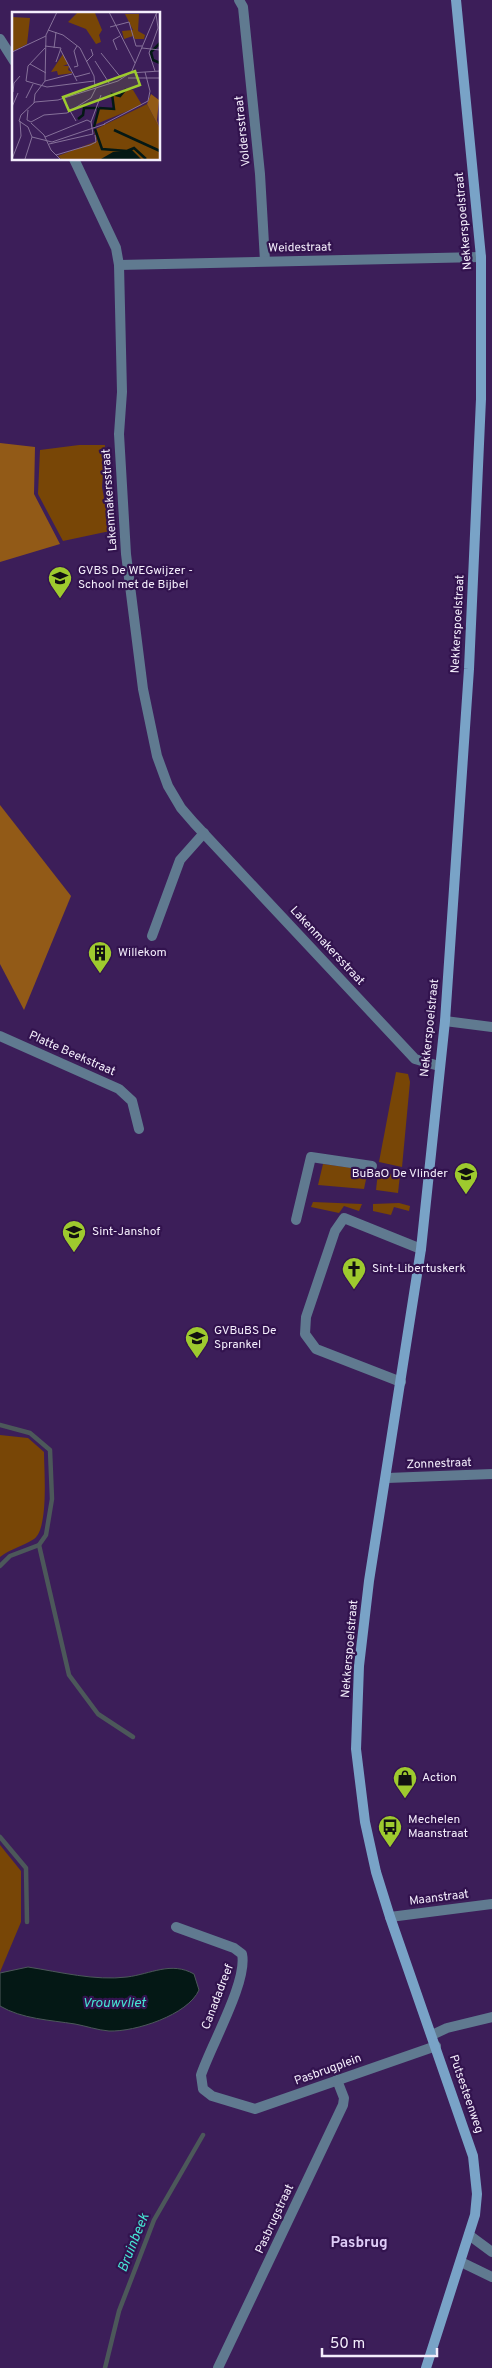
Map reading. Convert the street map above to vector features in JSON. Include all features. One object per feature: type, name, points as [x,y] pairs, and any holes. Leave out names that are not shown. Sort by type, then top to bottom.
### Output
[{"type":"main road","name":"Nekkerspoelstraat","points":[[390,1917],[364,1822],[356,1749],[359,1666],[369,1581],[387,1478],[421,1249],[445,1021],[471,621],[481,398],[481,257],[456,0]]},
{"type":"main road","name":"Putsesteenweg","points":[[390,1917],[474,2156],[477,2194],[475,2215],[426,2368]]},
{"type":"street","name":"Voldersstraat","points":[[239,0],[243,7],[260,174],[265,261]]},
{"type":"street","points":[[0,39],[12,57]]},
{"type":"street","name":"Lakenmakersstraat","points":[[74,160],[116,248],[119,265],[122,392],[119,434],[126,554],[143,689],[157,756],[168,786],[181,808],[415,1059],[439,1066]]},
{"type":"street","name":"Weidestraat","points":[[119,265],[481,257]]},
{"type":"street","points":[[152,936],[180,860],[204,833]]},
{"type":"street","points":[[445,1021],[492,1027]]},
{"type":"street","name":"Platte Beekstraat","points":[[0,1036],[119,1089],[132,1101],[139,1129]]},
{"type":"street","points":[[296,1220],[311,1157],[372,1166]]},
{"type":"street","points":[[401,1382],[316,1349],[306,1334],[306,1317],[335,1230],[344,1218],[421,1249]]},
{"type":"street","name":"Zonnestraat","points":[[387,1478],[492,1474]]},
{"type":"street","name":"Maanstraat","points":[[390,1917],[492,1904]]},
{"type":"street","name":"Canadadreef","points":[[176,1928],[234,1948],[242,1954],[244,1962],[239,1982],[201,2075],[203,2089],[212,2096],[229,2102]]},
{"type":"street","points":[[432,2035],[447,2028],[492,2017]]},
{"type":"street","name":"Pasbrugplein","points":[[229,2102],[255,2109],[436,2046]]},
{"type":"street","name":"Pasbrugstraat","points":[[218,2368],[344,2104],[344,2098],[337,2080]]},
{"type":"street","points":[[469,2235],[492,2252]]},
{"type":"street","points":[[461,2262],[492,2277]]},
{"type":"shaded area","points":[[0,443],[35,447],[34,494],[60,544],[0,562]]},
{"type":"shaded area","points":[[79,445],[105,445],[102,487],[110,531],[63,541],[38,494],[40,450]]},
{"type":"shaded area","points":[[0,805],[71,896],[24,1010],[0,964]]},
{"type":"shaded area","points":[[396,1072],[408,1074],[410,1082],[402,1167],[379,1162]]},
{"type":"shaded area","points":[[323,1164],[368,1170],[364,1189],[318,1185]]},
{"type":"shaded area","points":[[378,1172],[400,1175],[398,1193],[376,1190]]},
{"type":"shaded area","points":[[313,1202],[362,1204],[359,1211],[344,1206],[339,1213],[311,1207]]},
{"type":"shaded area","points":[[399,1203],[410,1206],[409,1211],[394,1207],[391,1215],[373,1211],[373,1204]]},
{"type":"shaded area","points":[[0,1435],[28,1438],[44,1452],[45,1484],[44,1512],[39,1533],[34,1539],[0,1557]]},
{"type":"shaded area","points":[[0,1845],[21,1871],[21,1922],[0,1972]]},
{"type":"water","name":"Vrouwvliet","points":[[28,1967],[103,1978],[127,1977],[169,1968],[186,1970],[194,1974],[199,1990],[184,2007],[160,2020],[132,2029],[109,2031],[17,2014],[0,2006],[0,1973]]},
{"type":"waterway","points":[[0,1425],[30,1433],[50,1450],[52,1499],[46,1535],[39,1545],[10,1556],[0,1566]]},
{"type":"waterway","points":[[39,1545],[69,1675],[98,1714],[133,1737]]},
{"type":"waterway","points":[[0,1837],[26,1868],[27,1922]]},
{"type":"waterway","name":"Bruinbeek","points":[[105,2368],[119,2311],[154,2220],[203,2135]]},
{"type":"place","name":"GVBS De WEGwijzer - School met de Bijbel","points":[[60,599]]},
{"type":"place","name":"Willekom","points":[[100,974]]},
{"type":"place","name":"BuBaO De Vlinder","points":[[466,1195]]},
{"type":"place","name":"Sint-Janshof","points":[[74,1253]]},
{"type":"place","name":"Sint-Libertuskerk","points":[[354,1290]]},
{"type":"place","name":"GVBuBS De Sprankel","points":[[197,1359]]},
{"type":"place","name":"Action","points":[[405,1799]]},
{"type":"place","name":"Mechelen Maanstraat","points":[[390,1848]]},
{"type":"district","name":"Pasbrug","points":[[359,2243]]}]
